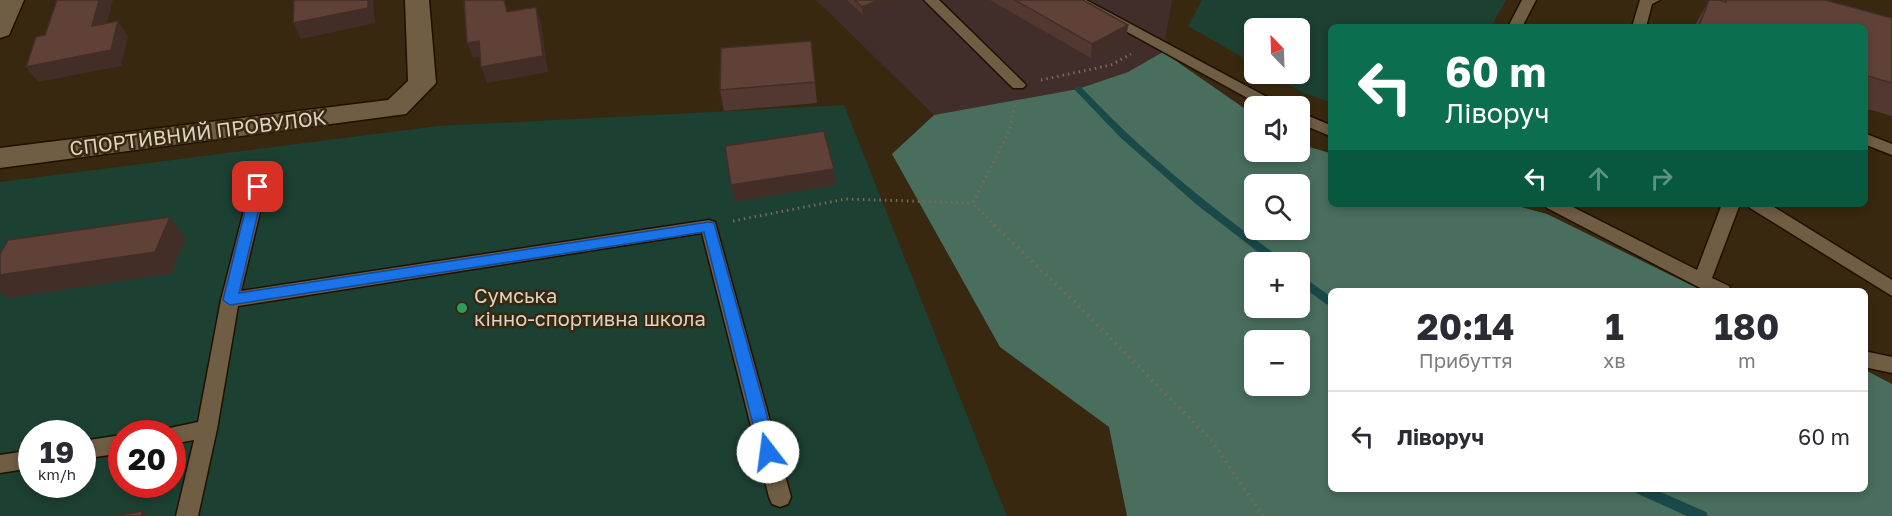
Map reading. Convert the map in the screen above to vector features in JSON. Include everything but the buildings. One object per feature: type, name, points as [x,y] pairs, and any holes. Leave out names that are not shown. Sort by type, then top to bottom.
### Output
[{"type":"street","points":[[0,30],[12,0]]},
{"type":"street","name":"СПОРТИВНИЙ ПРОВУЛОК","points":[[0,158],[396,108],[422,83],[417,0]]},
{"type":"lane","points":[[931,0],[1018,85]]},
{"type":"lane","points":[[1076,0],[1254,96]]},
{"type":"lane","points":[[1517,24],[1529,0]]},
{"type":"lane","points":[[1640,24],[1646,1],[1653,0]]},
{"type":"lane","points":[[1310,122],[1328,130]]},
{"type":"lane","points":[[1868,140],[1892,150]]},
{"type":"lane","points":[[187,516],[207,429],[230,300],[258,187]]},
{"type":"lane","points":[[1560,207],[1716,288]]},
{"type":"lane","points":[[1702,281],[1730,207]]},
{"type":"lane","points":[[1761,207],[1892,289]]},
{"type":"lane","points":[[230,300],[709,226],[780,497]]},
{"type":"lane","points":[[1868,360],[1892,365]]},
{"type":"lane","points":[[186,433],[207,429]]},
{"type":"lane","points":[[0,464],[18,461]]},
{"type":"path","points":[[973,203],[1010,129],[1018,85],[1111,65],[1153,42]]},
{"type":"path","points":[[709,226],[846,199],[973,203],[1211,440],[1263,516]]},
{"type":"shaded area","points":[[816,0],[1172,0],[1163,52],[1128,72],[1078,89],[934,115]]},
{"type":"green space","points":[[1202,0],[1506,0],[1493,24],[1328,24],[1328,101],[1303,93],[1287,84],[1310,84],[1310,18],[1244,18],[1244,58],[1188,26]]},
{"type":"green space","points":[[1163,52],[1244,108],[1244,162],[1310,162],[1310,147],[1328,152],[1328,207],[1521,207],[1547,214],[1697,288],[1328,288],[1328,492],[1868,492],[1868,372],[1892,384],[1892,516],[1127,516],[1109,427],[1000,347],[892,154],[934,115],[1078,89],[1128,72]]},
{"type":"green space","name":"Сумська кінно-спортивна школа","points":[[844,105],[1007,516],[0,516],[0,182],[438,126]]},
{"type":"waterway","points":[[1078,89],[1148,159],[1225,223],[1264,252]]},
{"type":"waterway","points":[[1310,286],[1328,300]]},
{"type":"waterway","points":[[1648,492],[1701,516]]},
{"type":"place","name":"Сумська кінно-спортивна школа","points":[[462,308]]},
{"type":"route","points":[[258,187],[230,300],[709,226],[768,452]]}]
